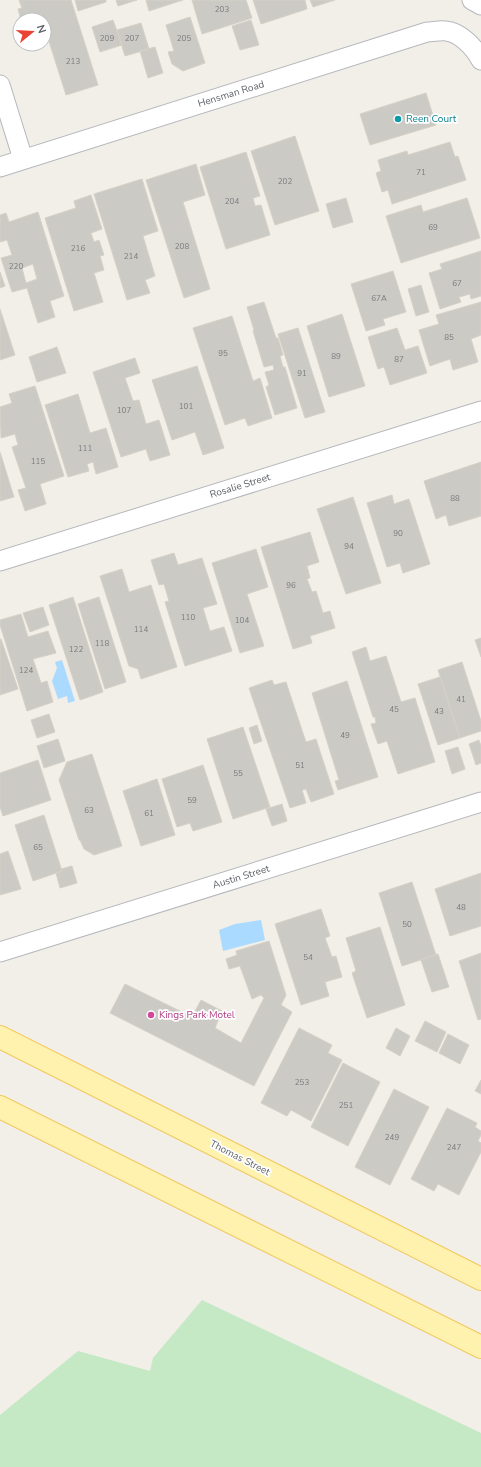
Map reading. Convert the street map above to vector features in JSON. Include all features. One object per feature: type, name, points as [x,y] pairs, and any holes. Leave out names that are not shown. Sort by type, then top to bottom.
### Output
[{"type":"main road","name":"Thomas Street","points":[[0,1037],[481,1279]]},
{"type":"main road","points":[[0,1107],[481,1347]]},
{"type":"street","name":"Hensman Road","points":[[0,167],[427,32],[447,31],[462,37],[477,50],[481,60]]},
{"type":"street","points":[[0,85],[23,160]]},
{"type":"street","name":"Rosalie Street","points":[[0,561],[481,411]]},
{"type":"street","name":"Austin Street","points":[[0,952],[481,802]]},
{"type":"green space","points":[[202,1300],[481,1433],[481,1467],[0,1467],[0,1415],[78,1351],[150,1371],[153,1358]]},
{"type":"water","points":[[62,660],[75,701],[68,703],[67,696],[58,699],[52,681],[57,668],[55,662]]},
{"type":"water","points":[[261,920],[265,940],[223,951],[219,930],[235,924]]},
{"type":"building","points":[[19,0],[71,0],[98,85],[66,95],[52,51],[52,12],[19,12],[18,9],[22,8]]},
{"type":"building","points":[[75,0],[106,0],[106,2],[78,11]]},
{"type":"building","points":[[116,0],[137,0],[118,6]]},
{"type":"building","points":[[146,0],[183,0],[149,11]]},
{"type":"building","points":[[192,0],[246,0],[252,18],[202,34]]},
{"type":"building","points":[[253,0],[305,0],[307,9],[261,24]]},
{"type":"building","points":[[310,0],[335,0],[313,7]]},
{"type":"building","points":[[190,17],[205,63],[183,71],[172,64],[168,52],[174,51],[166,25]]},
{"type":"building","points":[[113,20],[122,45],[100,52],[92,27]]},
{"type":"building","points":[[251,20],[259,45],[240,50],[232,26]]},
{"type":"building","points":[[141,23],[149,49],[125,56],[117,30]]},
{"type":"building","points":[[155,47],[163,73],[148,78],[140,51]]},
{"type":"building","name":"Reen Court","points":[[426,93],[436,125],[370,145],[360,114]]},
{"type":"building","points":[[295,136],[319,211],[275,225],[251,151]]},
{"type":"building","points":[[450,142],[455,157],[458,156],[466,180],[392,204],[388,190],[382,192],[376,173],[381,171],[378,160],[407,151],[408,155]]},
{"type":"building","points":[[246,152],[260,196],[253,198],[255,206],[261,205],[270,235],[226,249],[200,167]]},
{"type":"building","points":[[196,164],[205,195],[183,202],[210,289],[184,298],[146,180]]},
{"type":"building","points":[[142,179],[158,231],[143,236],[155,276],[145,280],[150,293],[127,300],[94,194]]},
{"type":"building","points":[[91,195],[102,229],[91,233],[94,242],[99,240],[104,255],[100,256],[104,270],[94,273],[103,302],[74,311],[45,218],[76,208],[74,201]]},
{"type":"building","points":[[346,198],[353,222],[333,228],[326,204]]},
{"type":"building","points":[[467,198],[480,238],[401,263],[386,216],[421,205],[423,212]]},
{"type":"building","points":[[38,212],[64,296],[50,301],[55,317],[38,323],[27,288],[12,292],[1,258],[12,255],[7,240],[0,242],[0,215],[6,213],[9,222]],"holes":[[[33,264],[37,279],[26,283],[22,268]]]},
{"type":"building","points":[[481,251],[481,296],[471,299],[470,294],[459,297],[461,302],[440,309],[429,273],[442,269],[440,264]]},
{"type":"building","points":[[393,271],[406,312],[383,319],[385,325],[366,331],[351,284]]},
{"type":"building","points":[[0,272],[5,286],[0,288]]},
{"type":"building","points":[[421,285],[429,312],[416,316],[408,289]]},
{"type":"building","points":[[264,302],[276,338],[278,338],[283,355],[280,356],[283,367],[285,367],[297,408],[275,415],[266,387],[269,385],[265,372],[274,370],[273,365],[264,367],[247,307]]},
{"type":"building","points":[[481,302],[481,335],[471,339],[478,362],[453,370],[450,359],[430,366],[419,330],[439,324],[436,315]]},
{"type":"building","points":[[0,309],[15,355],[0,360]]},
{"type":"building","points":[[342,314],[365,386],[329,397],[307,326]]},
{"type":"building","points":[[232,316],[253,381],[260,378],[272,418],[248,426],[245,418],[225,425],[193,328]]},
{"type":"building","points":[[298,328],[325,412],[305,418],[278,334]]},
{"type":"building","points":[[397,328],[405,350],[418,346],[427,373],[390,385],[384,367],[378,369],[368,337]]},
{"type":"building","points":[[57,347],[66,373],[37,382],[29,357]]},
{"type":"building","points":[[135,358],[140,373],[125,378],[133,401],[139,400],[146,424],[159,420],[170,455],[150,461],[146,449],[121,457],[93,372]]},
{"type":"building","points":[[197,366],[224,448],[203,455],[195,432],[172,440],[152,380]]},
{"type":"building","points":[[35,386],[64,476],[40,484],[46,504],[25,511],[18,490],[26,488],[12,447],[18,445],[15,434],[1,438],[0,407],[12,403],[9,394]]},
{"type":"building","points":[[78,394],[90,433],[106,428],[118,467],[96,474],[93,462],[87,464],[89,471],[68,477],[45,405]]},
{"type":"building","points":[[0,452],[14,497],[0,501]]},
{"type":"building","points":[[481,462],[481,516],[449,526],[446,515],[436,519],[424,481]]},
{"type":"building","points":[[392,495],[394,504],[409,499],[430,564],[403,573],[400,563],[387,567],[367,503]]},
{"type":"building","points":[[353,497],[381,583],[346,594],[317,509]]},
{"type":"building","points":[[310,532],[319,562],[307,566],[310,578],[307,579],[312,592],[316,591],[323,613],[330,611],[335,628],[310,636],[312,643],[293,649],[261,547]]},
{"type":"building","points":[[256,549],[268,587],[247,594],[264,646],[240,653],[212,563]]},
{"type":"building","points":[[174,553],[178,565],[202,558],[217,604],[203,608],[210,631],[224,627],[232,651],[185,666],[165,602],[169,601],[164,584],[159,585],[151,560]]},
{"type":"building","points":[[122,569],[129,592],[151,585],[177,667],[141,679],[138,669],[129,666],[100,576]]},
{"type":"building","points":[[73,597],[103,692],[80,700],[49,605]]},
{"type":"building","points":[[99,597],[126,682],[105,689],[78,604]]},
{"type":"building","points":[[43,607],[49,625],[30,632],[23,613]]},
{"type":"building","points":[[21,614],[28,637],[48,631],[56,653],[33,659],[41,683],[47,681],[53,702],[27,711],[0,625],[0,620]]},
{"type":"building","points":[[481,638],[481,657],[475,640]]},
{"type":"building","points":[[0,639],[18,689],[0,695]]},
{"type":"building","points":[[366,647],[370,661],[386,656],[401,702],[415,698],[435,762],[398,774],[387,741],[378,744],[371,724],[376,723],[375,717],[373,717],[352,652]]},
{"type":"building","points":[[462,662],[481,721],[481,731],[460,738],[438,670]]},
{"type":"building","points":[[440,677],[460,738],[438,745],[418,684]]},
{"type":"building","points":[[272,680],[274,685],[286,682],[306,742],[316,739],[334,794],[311,802],[306,789],[302,790],[306,803],[290,808],[249,688]]},
{"type":"building","points":[[347,681],[378,777],[338,790],[335,781],[339,780],[312,693]]},
{"type":"building","points":[[49,714],[55,732],[37,738],[31,720]]},
{"type":"building","points":[[257,725],[262,741],[254,744],[249,728]]},
{"type":"building","points":[[243,727],[270,807],[233,819],[207,739]]},
{"type":"building","points":[[58,739],[65,761],[44,768],[37,746]]},
{"type":"building","points":[[479,740],[481,746],[481,763],[476,765],[469,744]]},
{"type":"building","points":[[458,747],[465,769],[452,774],[445,751]]},
{"type":"building","points":[[92,754],[122,846],[94,855],[84,849],[79,840],[59,780],[67,762]]},
{"type":"building","points":[[38,760],[51,800],[3,816],[0,807],[0,773]]},
{"type":"building","points":[[203,765],[222,822],[193,831],[190,823],[177,827],[162,779]]},
{"type":"building","points":[[157,779],[175,835],[141,846],[123,791]]},
{"type":"building","points":[[282,804],[287,821],[272,826],[266,809]]},
{"type":"building","points":[[44,815],[62,871],[33,881],[15,825]]},
{"type":"building","points":[[8,851],[21,889],[0,895],[0,854]]},
{"type":"building","points":[[72,866],[77,883],[60,888],[56,873],[62,871],[61,869]]},
{"type":"building","points":[[481,873],[481,926],[450,936],[435,889]]},
{"type":"building","points":[[412,882],[436,955],[402,966],[379,893]]},
{"type":"building","points":[[321,909],[330,936],[325,938],[332,957],[336,956],[342,977],[325,982],[329,996],[301,1005],[275,924]]},
{"type":"building","points":[[380,927],[405,1005],[367,1018],[352,973],[356,971],[346,938]]},
{"type":"building","name":"Kings Park Motel","points":[[269,941],[286,995],[281,1005],[292,1012],[254,1086],[110,1013],[125,984],[192,1017],[201,1000],[222,1011],[215,1028],[241,1043],[264,998],[261,995],[252,999],[240,966],[229,969],[226,959],[237,955],[236,951]]},
{"type":"building","points":[[481,953],[481,1019],[478,1020],[459,961]]},
{"type":"building","points":[[438,954],[449,987],[432,992],[421,960]]},
{"type":"building","points":[[425,1021],[446,1032],[437,1052],[415,1041]]},
{"type":"building","points":[[299,1028],[332,1045],[328,1053],[342,1060],[311,1121],[291,1110],[287,1116],[261,1103]]},
{"type":"building","points":[[396,1028],[410,1036],[400,1056],[386,1048]]},
{"type":"building","points":[[448,1034],[469,1045],[460,1064],[439,1053]]},
{"type":"building","points":[[343,1063],[380,1082],[348,1146],[311,1127]]},
{"type":"building","points":[[481,1080],[481,1094],[475,1091]]},
{"type":"building","points":[[394,1089],[429,1107],[390,1185],[355,1167]]},
{"type":"building","points":[[447,1108],[477,1123],[475,1127],[481,1131],[478,1141],[481,1143],[481,1152],[459,1195],[438,1184],[434,1191],[411,1179]]},
{"type":"place","name":"Reen Court","points":[[398,119]]},
{"type":"place","name":"Kings Park Motel","points":[[151,1015]]}]
